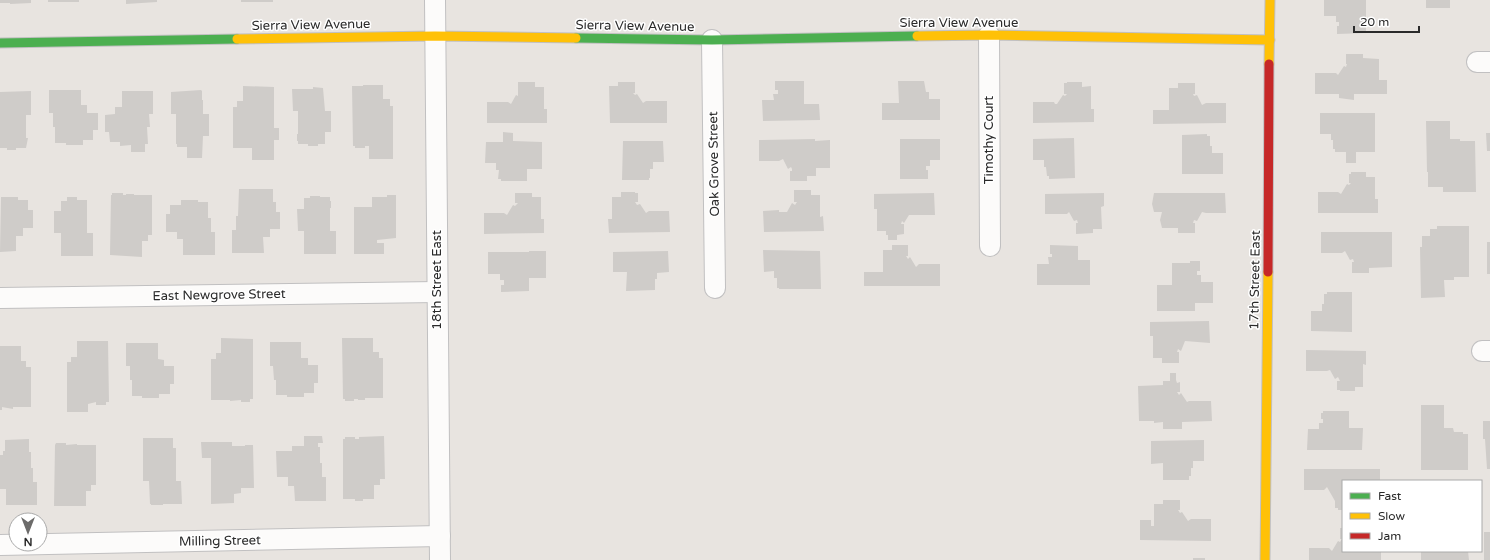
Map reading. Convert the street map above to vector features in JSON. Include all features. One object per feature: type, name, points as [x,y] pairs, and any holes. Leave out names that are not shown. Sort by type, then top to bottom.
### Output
[{"type":"street","name":"18th Street East","points":[[435,0],[440,560]]},
{"type":"street","name":"17th Street East","points":[[1265,560],[1270,0]]},
{"type":"street","name":"Sierra View Avenue","points":[[0,43],[435,36],[712,40],[989,35],[1270,40]]},
{"type":"street","name":"Timothy Court","points":[[989,35],[990,246]]},
{"type":"street","name":"Oak Grove Street","points":[[712,40],[716,288]]},
{"type":"street","name":"East Newgrove Street","points":[[0,298],[438,292]]},
{"type":"street","name":"Milling Street","points":[[0,545],[440,536]]},
{"type":"building","points":[[0,0],[31,0],[31,3],[10,4],[0,3]]},
{"type":"building","points":[[48,0],[79,0],[79,2],[48,2]]},
{"type":"building","points":[[126,0],[157,0],[157,2],[126,4]]},
{"type":"building","points":[[241,0],[273,0],[273,2],[241,2]]},
{"type":"building","points":[[1324,0],[1366,0],[1366,33],[1337,34],[1337,26],[1339,26],[1339,22],[1336,22],[1336,16],[1324,16]]},
{"type":"building","points":[[1426,0],[1450,0],[1450,8],[1426,8]]},
{"type":"building","points":[[1346,54],[1363,54],[1363,58],[1379,59],[1379,80],[1387,80],[1387,94],[1354,94],[1354,100],[1339,98],[1339,94],[1315,94],[1315,73],[1336,73],[1338,75],[1344,66],[1346,67]]},
{"type":"building","points":[[775,81],[804,81],[804,104],[819,104],[820,120],[763,121],[762,100],[774,100],[773,94],[778,94],[778,90],[775,90]]},
{"type":"building","points":[[898,81],[924,81],[926,92],[929,92],[929,99],[940,99],[940,120],[882,120],[882,103],[899,103]]},
{"type":"building","points":[[518,82],[535,82],[535,87],[544,87],[544,109],[547,109],[547,123],[487,123],[487,102],[508,102],[511,104],[516,95],[518,96]]},
{"type":"building","points":[[618,82],[635,82],[635,93],[633,93],[635,95],[637,94],[643,103],[646,101],[667,101],[667,123],[610,123],[609,86],[618,86]]},
{"type":"building","points":[[1082,82],[1082,87],[1091,86],[1091,109],[1094,109],[1094,122],[1033,123],[1033,102],[1054,102],[1057,104],[1063,95],[1065,96],[1067,94],[1064,94],[1064,83]]},
{"type":"building","points":[[1178,83],[1195,83],[1195,94],[1193,94],[1194,96],[1197,95],[1202,105],[1206,103],[1226,103],[1226,123],[1153,124],[1153,110],[1169,110],[1169,88],[1178,88]]},
{"type":"building","points":[[383,85],[383,99],[390,99],[390,106],[393,106],[393,159],[369,159],[369,146],[365,146],[365,148],[355,148],[355,146],[353,146],[352,86]]},
{"type":"building","points":[[243,86],[274,87],[274,128],[279,128],[279,140],[274,140],[274,160],[252,160],[252,148],[233,148],[233,107],[237,107],[237,101],[243,101]]},
{"type":"building","points":[[313,87],[323,88],[325,111],[331,111],[331,132],[325,132],[325,144],[308,146],[308,144],[298,144],[297,141],[298,111],[293,111],[292,89],[313,89]]},
{"type":"building","points":[[49,90],[81,90],[81,105],[87,105],[87,113],[98,113],[98,130],[93,130],[93,140],[83,140],[83,145],[66,145],[66,143],[55,143],[53,113],[49,113]]},
{"type":"building","points":[[201,90],[203,114],[209,114],[209,136],[203,136],[202,158],[187,158],[187,147],[177,147],[176,144],[176,114],[171,114],[171,92]]},
{"type":"building","points":[[31,91],[31,115],[26,115],[26,138],[28,138],[26,148],[7,150],[7,148],[0,148],[0,92]]},
{"type":"building","points":[[122,91],[153,91],[153,114],[149,114],[150,127],[147,127],[148,144],[145,144],[145,152],[131,152],[131,145],[120,146],[120,142],[110,142],[109,132],[105,132],[105,115],[115,114],[115,107],[122,107]]},
{"type":"building","points":[[1320,113],[1375,113],[1375,152],[1356,152],[1356,163],[1346,163],[1346,152],[1335,152],[1335,149],[1333,149],[1331,134],[1320,134]]},
{"type":"building","points":[[1426,121],[1450,121],[1450,139],[1475,141],[1476,192],[1443,192],[1443,187],[1428,187]]},
{"type":"building","points":[[503,132],[513,133],[513,141],[542,142],[542,169],[527,169],[527,181],[501,181],[501,179],[498,179],[499,170],[496,170],[496,163],[485,163],[486,142],[503,142]]},
{"type":"building","points":[[1486,133],[1490,133],[1490,151],[1487,151]]},
{"type":"building","points":[[1207,134],[1207,136],[1210,136],[1212,153],[1223,153],[1223,174],[1182,174],[1182,135]]},
{"type":"building","points":[[1074,138],[1075,178],[1049,179],[1049,176],[1047,176],[1046,167],[1044,167],[1044,160],[1033,160],[1033,139]]},
{"type":"building","points":[[815,139],[815,141],[830,140],[830,168],[816,168],[816,176],[807,176],[807,181],[790,181],[790,171],[792,171],[792,169],[791,167],[788,169],[783,159],[779,161],[759,161],[759,140]]},
{"type":"building","points":[[900,139],[940,139],[940,160],[930,160],[930,166],[926,166],[926,170],[928,170],[928,179],[900,179]]},
{"type":"building","points":[[623,141],[663,141],[664,162],[653,162],[653,169],[650,169],[649,180],[622,180]]},
{"type":"building","points":[[1351,172],[1366,172],[1366,177],[1375,177],[1375,199],[1378,199],[1378,213],[1318,213],[1318,192],[1338,192],[1341,194],[1347,184],[1349,185],[1351,183],[1349,183],[1349,174],[1351,174]]},
{"type":"building","points":[[239,189],[273,189],[273,202],[276,202],[276,212],[280,212],[280,229],[270,229],[270,237],[263,237],[264,253],[232,253],[232,230],[236,230]]},
{"type":"building","points":[[794,190],[811,190],[811,195],[820,195],[820,217],[823,216],[824,231],[764,232],[763,211],[779,210],[779,212],[787,212],[792,203],[795,205],[797,202],[794,202]]},
{"type":"building","points":[[621,192],[638,193],[638,202],[635,202],[637,205],[640,204],[646,213],[649,211],[669,211],[670,232],[609,233],[608,219],[612,219],[612,197],[621,197]]},
{"type":"building","points":[[112,193],[123,193],[123,195],[152,195],[152,235],[148,235],[148,241],[142,241],[142,257],[110,255]]},
{"type":"building","points":[[515,193],[532,193],[532,197],[541,197],[541,219],[544,219],[544,233],[484,234],[484,213],[504,213],[507,215],[513,205],[515,206],[518,203],[515,203]]},
{"type":"building","points":[[934,193],[935,215],[909,215],[904,223],[902,221],[901,224],[904,224],[904,234],[897,235],[897,240],[888,240],[886,231],[877,231],[877,209],[874,209],[874,194]]},
{"type":"building","points":[[1104,193],[1104,206],[1101,207],[1102,229],[1093,229],[1093,233],[1076,234],[1076,223],[1078,223],[1077,220],[1074,221],[1069,212],[1067,214],[1045,214],[1045,194]]},
{"type":"building","points":[[1154,193],[1225,193],[1226,213],[1202,212],[1197,221],[1194,220],[1193,223],[1195,223],[1195,233],[1178,233],[1178,228],[1162,228],[1160,220],[1162,212],[1154,212],[1152,204]]},
{"type":"building","points":[[387,195],[396,195],[396,238],[377,240],[377,243],[384,243],[384,254],[354,254],[354,207],[372,207],[372,197],[387,197]]},
{"type":"building","points":[[310,196],[330,197],[330,231],[336,231],[336,254],[304,254],[304,231],[298,231],[297,209],[304,209],[304,198],[310,198]]},
{"type":"building","points":[[1,197],[18,197],[18,200],[28,200],[28,210],[33,210],[33,228],[23,228],[23,236],[16,236],[16,251],[0,252]]},
{"type":"building","points":[[67,197],[77,197],[77,200],[87,200],[87,233],[93,233],[93,256],[61,256],[61,233],[54,233],[54,211],[61,211],[61,201],[67,201]]},
{"type":"building","points":[[181,200],[198,200],[198,202],[208,202],[208,218],[211,218],[211,232],[215,232],[215,255],[183,255],[183,239],[177,239],[177,232],[166,232],[166,214],[170,214],[170,205],[181,205]]},
{"type":"building","points":[[1437,226],[1469,226],[1469,277],[1454,277],[1454,280],[1444,280],[1445,297],[1421,298],[1420,247],[1422,247],[1422,236],[1430,236],[1430,229],[1437,229]]},
{"type":"building","points":[[1321,232],[1392,232],[1392,267],[1369,268],[1369,273],[1352,273],[1352,262],[1354,262],[1353,259],[1350,260],[1345,251],[1342,253],[1321,253]]},
{"type":"building","points":[[1487,242],[1490,242],[1490,274],[1487,274]]},
{"type":"building","points":[[892,245],[908,245],[908,256],[906,256],[908,259],[910,257],[916,267],[919,264],[940,264],[940,286],[864,286],[864,272],[883,272],[883,250],[892,250]]},
{"type":"building","points":[[1050,245],[1078,246],[1078,260],[1090,260],[1090,285],[1037,285],[1037,264],[1049,264],[1048,257],[1052,257],[1052,254],[1050,254]]},
{"type":"building","points":[[763,250],[820,251],[821,289],[777,288],[777,278],[774,278],[774,271],[764,272]]},
{"type":"building","points":[[546,251],[546,278],[529,278],[529,291],[501,292],[501,285],[504,285],[504,280],[500,280],[500,274],[488,274],[488,252]]},
{"type":"building","points":[[668,251],[669,272],[657,273],[657,279],[655,279],[655,290],[626,291],[627,272],[613,272],[613,252]]},
{"type":"building","points":[[1190,261],[1200,261],[1200,271],[1197,271],[1197,275],[1201,275],[1201,282],[1213,282],[1213,303],[1195,303],[1195,311],[1157,311],[1157,285],[1172,285],[1172,263],[1190,263]]},
{"type":"building","points":[[1327,292],[1352,292],[1352,332],[1311,331],[1311,311],[1322,311],[1324,294],[1327,294]]},
{"type":"building","points":[[1209,321],[1210,343],[1185,341],[1181,351],[1178,349],[1177,352],[1179,352],[1179,363],[1162,363],[1162,358],[1153,358],[1153,336],[1150,336],[1150,322]]},
{"type":"building","points":[[221,338],[253,339],[253,399],[250,399],[250,402],[241,402],[241,400],[211,400],[211,359],[216,359],[216,353],[221,353]]},
{"type":"building","points":[[342,338],[373,338],[373,352],[379,352],[379,358],[383,358],[383,398],[365,398],[365,400],[354,399],[354,401],[345,401],[345,399],[343,399]]},
{"type":"building","points":[[77,341],[108,341],[109,402],[106,402],[106,405],[96,405],[96,402],[88,404],[88,412],[67,412],[67,362],[71,362],[71,357],[77,357]]},
{"type":"building","points":[[270,342],[301,342],[301,358],[308,358],[308,365],[318,365],[318,383],[314,383],[314,393],[304,393],[304,397],[287,397],[287,395],[276,395],[276,380],[274,380],[273,366],[270,366]]},
{"type":"building","points":[[126,343],[158,343],[158,359],[164,360],[164,366],[174,366],[174,384],[170,384],[170,394],[159,394],[159,398],[142,398],[142,396],[132,396],[130,366],[126,366]]},
{"type":"building","points":[[0,346],[21,346],[21,361],[26,361],[26,367],[31,367],[31,407],[13,407],[13,409],[2,407],[2,410],[0,410]]},
{"type":"building","points":[[1306,350],[1366,351],[1366,365],[1363,364],[1363,387],[1355,387],[1355,391],[1340,391],[1337,390],[1337,381],[1340,381],[1338,377],[1335,379],[1330,370],[1306,371]]},
{"type":"building","points":[[1170,373],[1176,373],[1177,383],[1180,382],[1180,392],[1177,392],[1179,395],[1181,393],[1187,402],[1211,401],[1212,421],[1182,422],[1182,429],[1163,429],[1163,422],[1154,423],[1154,421],[1139,421],[1138,386],[1163,385],[1163,381],[1170,381]]},
{"type":"building","points":[[1421,405],[1444,405],[1444,428],[1453,428],[1454,432],[1463,432],[1463,434],[1468,434],[1468,470],[1421,470]]},
{"type":"building","points":[[1323,411],[1349,411],[1349,428],[1363,428],[1362,450],[1307,450],[1308,429],[1319,429],[1319,423],[1323,423],[1321,413],[1323,413]]},
{"type":"building","points":[[1483,421],[1490,421],[1490,469],[1487,469],[1485,439],[1483,439]]},
{"type":"building","points":[[304,436],[322,436],[323,443],[318,443],[318,447],[320,447],[322,477],[326,477],[326,501],[295,501],[294,486],[288,486],[288,477],[277,477],[276,451],[292,451],[292,446],[304,446]]},
{"type":"building","points":[[384,436],[385,479],[380,479],[380,485],[374,485],[374,499],[355,501],[355,499],[343,499],[343,439],[345,439],[345,437],[355,437],[355,439],[359,439],[359,437]]},
{"type":"building","points":[[143,438],[173,438],[173,448],[176,448],[176,481],[181,481],[182,504],[150,504],[149,481],[143,481]]},
{"type":"building","points":[[29,439],[31,468],[33,468],[33,482],[37,482],[37,505],[6,505],[6,489],[0,489],[0,455],[3,455],[3,451],[5,451],[5,440]]},
{"type":"building","points":[[1204,440],[1204,461],[1193,461],[1193,468],[1191,468],[1191,476],[1189,476],[1189,480],[1163,480],[1163,463],[1151,464],[1151,441]]},
{"type":"building","points":[[201,442],[232,442],[232,446],[253,445],[254,488],[241,488],[241,493],[234,494],[234,503],[211,504],[211,458],[202,458]]},
{"type":"building","points":[[56,443],[66,443],[66,445],[96,445],[96,485],[91,485],[91,491],[86,491],[86,506],[54,506]]},
{"type":"building","points":[[1304,469],[1380,469],[1380,480],[1342,480],[1342,510],[1335,508],[1335,501],[1327,487],[1324,490],[1304,490]]},
{"type":"building","points":[[1163,500],[1180,500],[1180,510],[1178,510],[1180,513],[1182,512],[1188,521],[1191,519],[1211,519],[1211,541],[1140,540],[1140,520],[1151,520],[1151,526],[1154,526],[1154,504],[1163,504]]},
{"type":"building","points":[[1340,528],[1342,528],[1342,539],[1340,539]]},
{"type":"building","points":[[1484,532],[1490,532],[1490,560],[1484,560]]},
{"type":"building","points":[[1342,539],[1342,552],[1381,552],[1381,560],[1309,560],[1309,548],[1329,548],[1332,551],[1338,541],[1340,542]]},
{"type":"building","points":[[1421,552],[1468,552],[1469,560],[1421,560]]},
{"type":"building","points":[[1193,558],[1205,558],[1205,560],[1193,560]]},
{"type":"traffic: fast","points":[[576,38],[712,40],[917,36]]},
{"type":"traffic: fast","points":[[0,43],[237,39]]},
{"type":"traffic: slow","points":[[1269,64],[1270,0]]},
{"type":"traffic: slow","points":[[917,36],[989,35],[1270,40]]},
{"type":"traffic: slow","points":[[237,39],[435,36],[576,38]]},
{"type":"traffic: slow","points":[[1265,560],[1268,272]]},
{"type":"traffic: jam","points":[[1268,272],[1269,64]]}]
